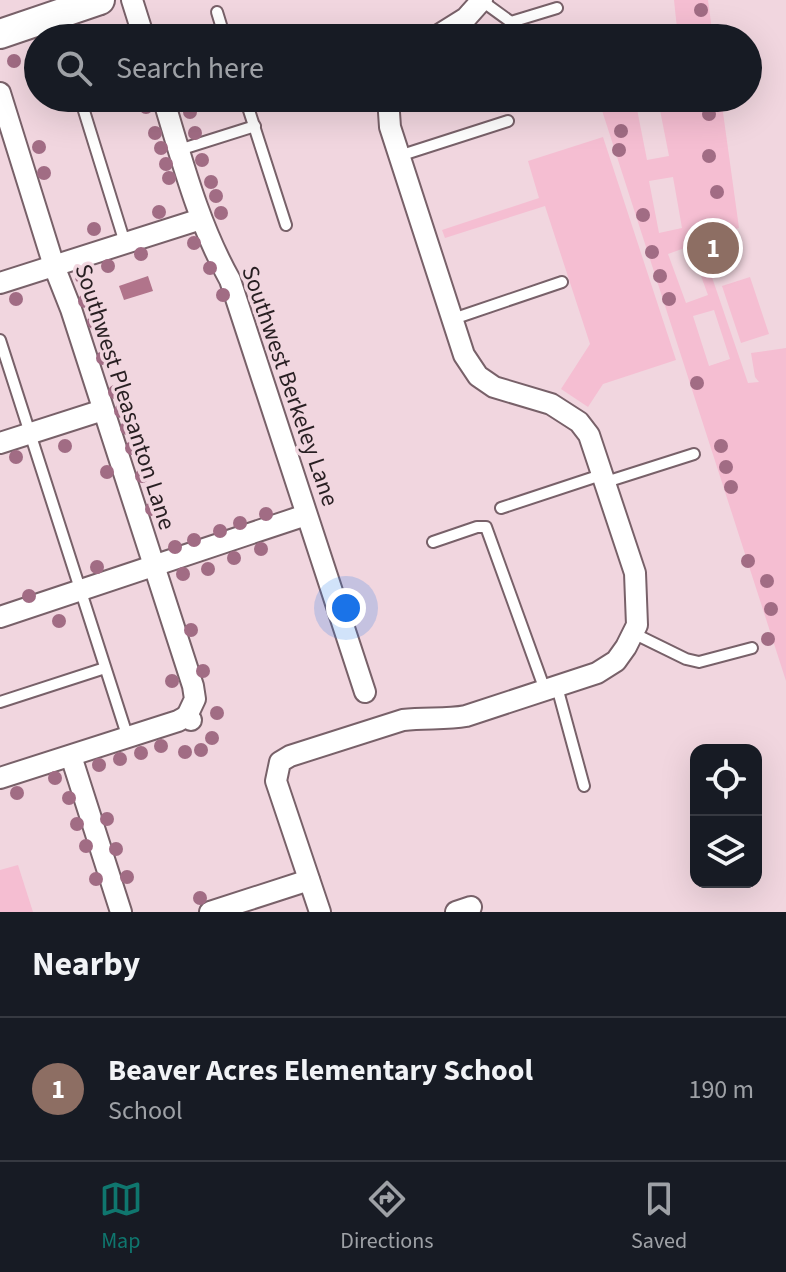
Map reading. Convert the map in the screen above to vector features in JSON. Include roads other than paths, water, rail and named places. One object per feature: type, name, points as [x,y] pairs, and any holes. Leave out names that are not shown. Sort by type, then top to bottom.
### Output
[{"type":"main road","points":[[29,24],[100,0]]},
{"type":"main road","points":[[0,34],[24,26]]},
{"type":"street","points":[[132,0],[140,24]]},
{"type":"street","points":[[456,24],[482,1]]},
{"type":"street","name":"Southwest Pleasanton Lane","points":[[0,93],[195,692],[189,718],[128,738]]},
{"type":"street","name":"Southwest Berkeley Lane","points":[[167,112],[201,219],[230,280],[365,692]]},
{"type":"street","points":[[320,912],[276,781],[280,762],[296,754],[403,720],[466,716],[597,673],[616,661],[637,625],[635,573],[596,449],[579,422],[551,404],[494,387],[478,376],[464,355],[390,127],[389,112]]},
{"type":"street","points":[[0,283],[201,219]]},
{"type":"street","points":[[0,443],[103,410]]},
{"type":"street","points":[[0,617],[306,515]]},
{"type":"street","points":[[0,778],[128,738]]},
{"type":"street","points":[[71,756],[121,912]]},
{"type":"street","points":[[210,912],[309,880]]},
{"type":"lane","points":[[482,1],[511,22],[557,8]]},
{"type":"lane","points":[[217,12],[221,24]]},
{"type":"lane","points":[[84,112],[125,243]]},
{"type":"lane","points":[[250,112],[286,225]]},
{"type":"lane","points":[[399,156],[508,121]]},
{"type":"lane","points":[[179,150],[255,126]]},
{"type":"lane","points":[[453,319],[562,282]]},
{"type":"lane","points":[[0,340],[4,362],[128,738]]},
{"type":"lane","points":[[501,508],[694,454]]},
{"type":"lane","points":[[433,542],[477,527],[486,527],[551,688],[584,786]]},
{"type":"lane","points":[[633,633],[686,659],[699,662],[752,648]]},
{"type":"lane","points":[[0,702],[105,668]]},
{"type":"place","name":"Beaver Acres Elementary School","points":[[713,248]]}]
